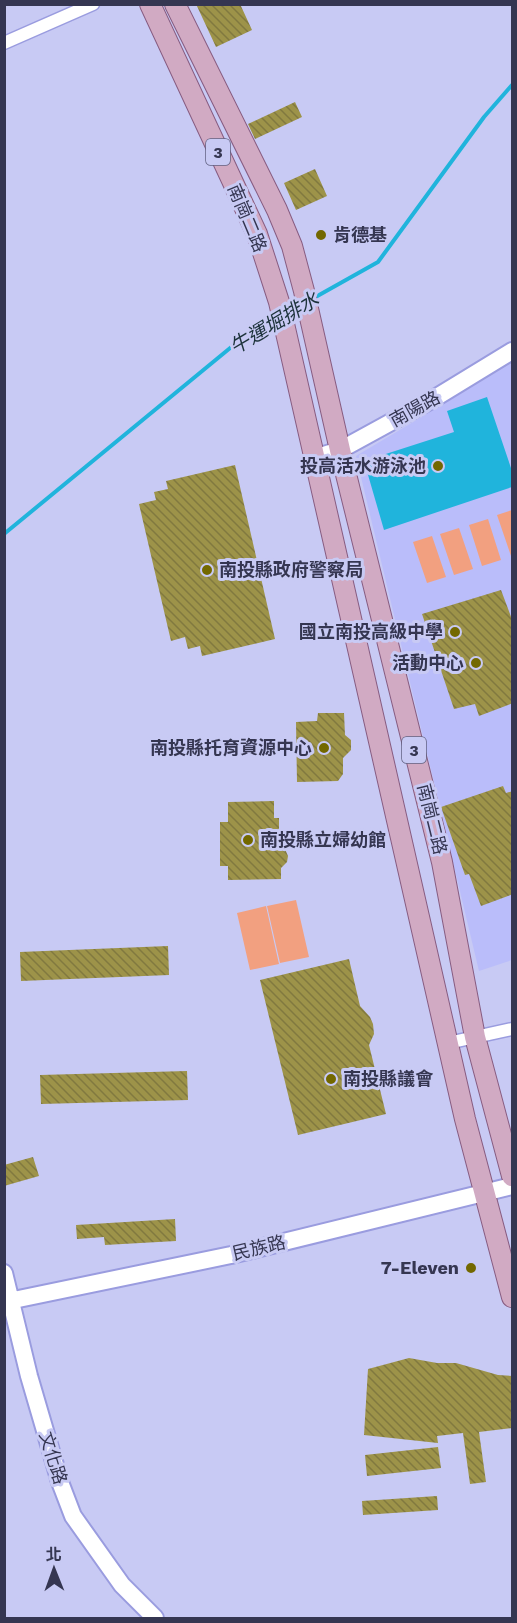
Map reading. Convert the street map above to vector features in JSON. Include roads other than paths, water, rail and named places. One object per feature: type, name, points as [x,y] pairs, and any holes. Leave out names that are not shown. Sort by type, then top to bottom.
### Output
[{"type":"main road","name":"南崗二路","points":[[150,4],[256,234],[279,302],[483,1192]]},
{"type":"main road","name":"南崗二路","points":[[175,4],[277,210],[292,246],[442,862],[475,1037],[513,1176]]},
{"type":"main road","name":"3","points":[[483,1192],[513,1298]]},
{"type":"street","points":[[4,43],[93,4]]},
{"type":"street","name":"南陽路","points":[[314,458],[340,450],[435,398],[513,351]]},
{"type":"street","points":[[448,1043],[513,1029]]},
{"type":"street","name":"民族路","points":[[8,1301],[242,1252],[513,1186]]},
{"type":"street","name":"文化路","points":[[4,1273],[8,1301],[32,1386],[60,1482],[73,1516],[122,1585],[154,1618]]},
{"type":"waterway","name":"牛運堀排水","points":[[312,299],[378,262],[484,117],[512,85]]},
{"type":"waterway","name":"牛運堀排水","points":[[4,534],[235,344],[277,320]]},
{"type":"place","name":"肯德基","points":[[321,235]]},
{"type":"place","name":"投高活水游泳池","points":[[438,466]]},
{"type":"place","name":"南投縣政府警察局","points":[[207,570]]},
{"type":"place","name":"國立南投高級中學","points":[[455,632]]},
{"type":"place","name":"活動中心","points":[[476,663]]},
{"type":"place","name":"南投縣托育資源中心","points":[[324,748]]},
{"type":"place","name":"南投縣立婦幼館","points":[[248,840]]},
{"type":"place","name":"南投縣議會","points":[[331,1079]]},
{"type":"place","name":"7-Eleven","points":[[471,1268]]}]
